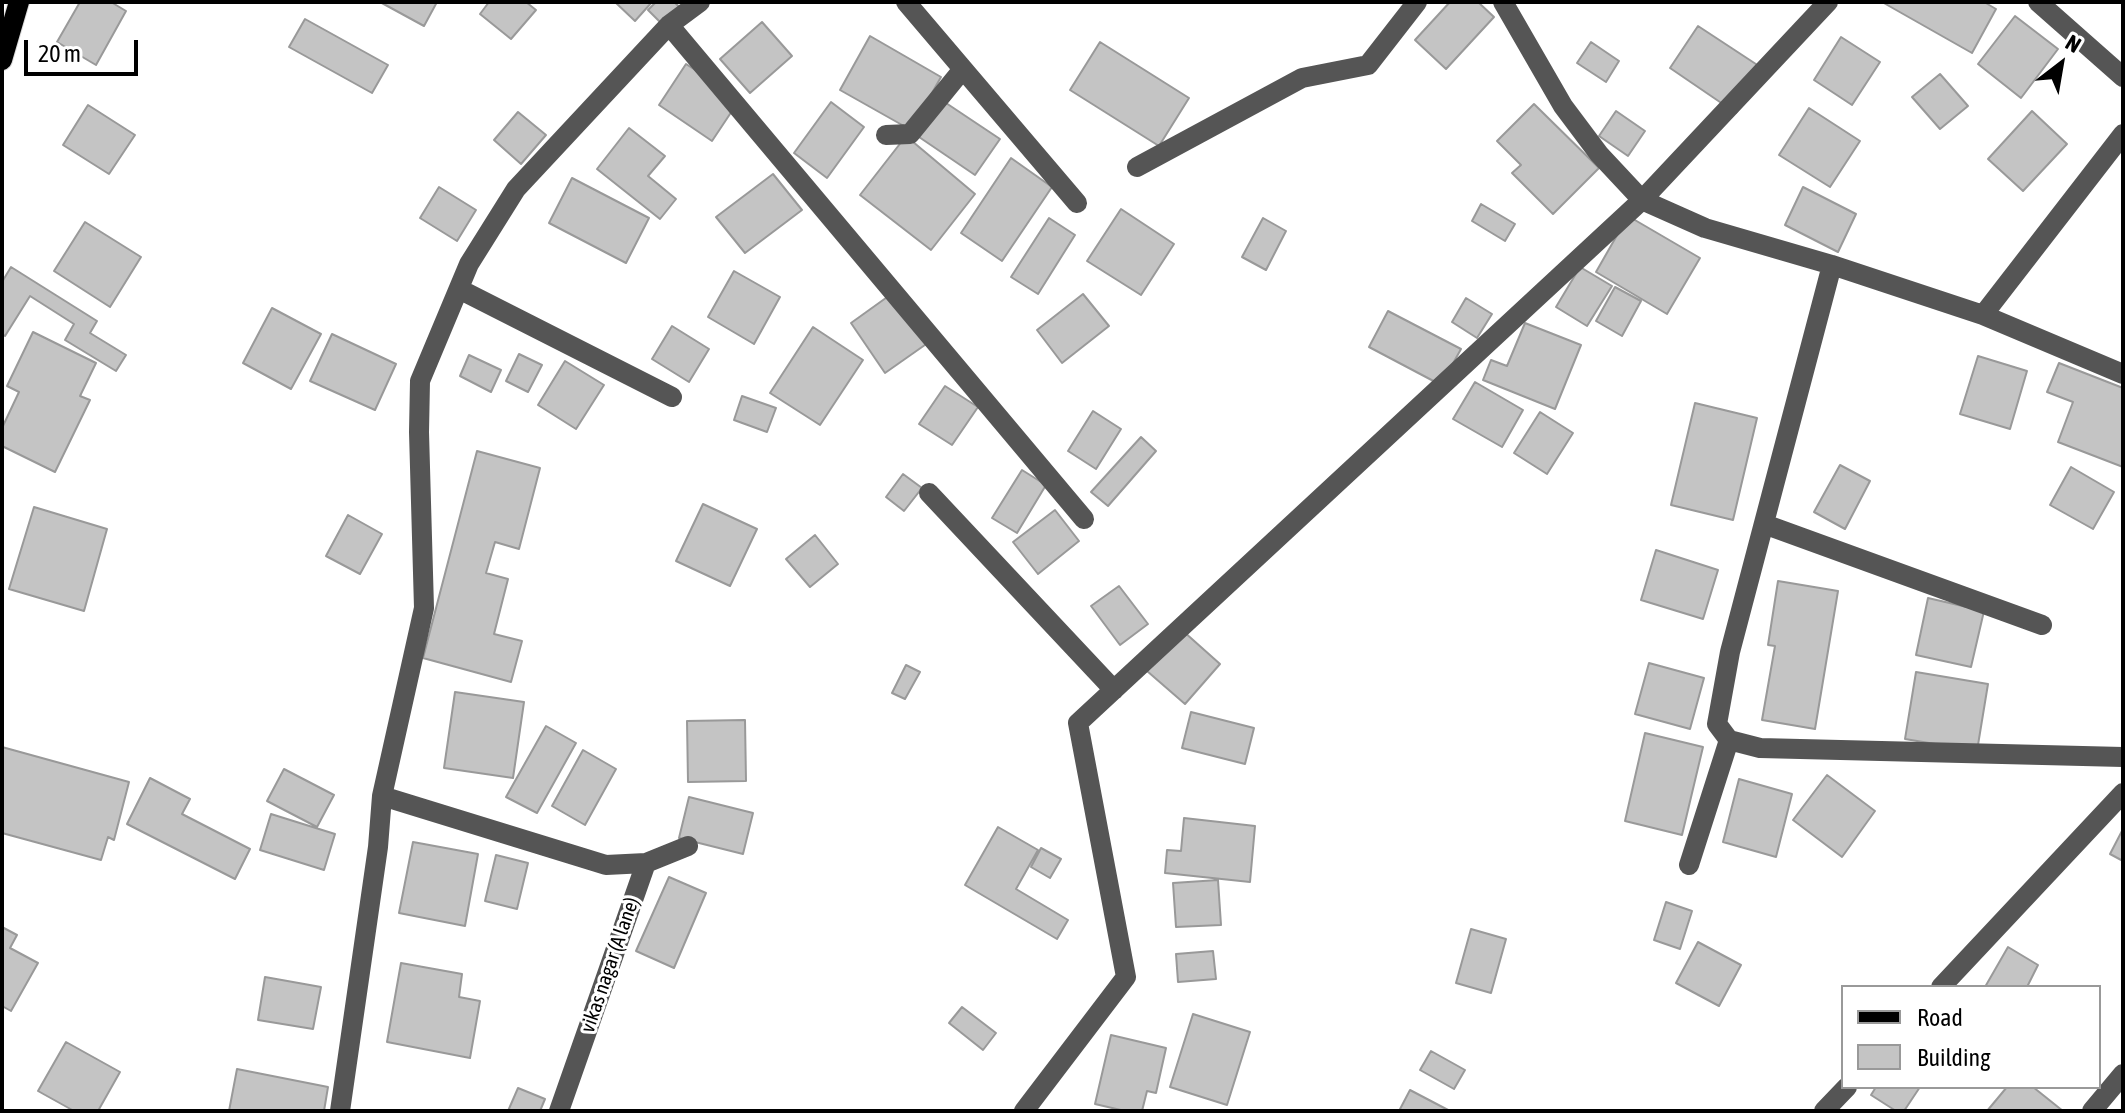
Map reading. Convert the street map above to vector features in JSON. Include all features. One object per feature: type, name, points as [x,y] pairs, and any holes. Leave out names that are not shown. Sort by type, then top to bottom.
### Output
[{"type":"main road","points":[[2,60],[19,2]]},
{"type":"street","points":[[340,1111],[378,847],[382,796],[424,608],[420,381],[469,264],[516,189],[669,25],[700,2]]},
{"type":"street","points":[[906,2],[1077,203]]},
{"type":"street","points":[[1137,167],[1302,78],[1368,65],[1417,2]]},
{"type":"street","points":[[1503,2],[1563,106],[1599,154],[1642,200],[1705,228],[1832,265],[1983,315],[2123,374]]},
{"type":"street","points":[[1024,1111],[1126,977],[1078,723],[1642,200],[1828,2]]},
{"type":"street","points":[[2038,2],[2123,77]]},
{"type":"street","points":[[669,25],[1084,519]]},
{"type":"street","points":[[886,135],[910,134],[963,69]]},
{"type":"street","points":[[1983,315],[2123,134]]},
{"type":"street","points":[[1832,265],[1730,652],[1717,724],[1729,740],[1760,748],[2123,757]]},
{"type":"street","points":[[459,289],[672,397]]},
{"type":"street","points":[[929,493],[1114,690]]},
{"type":"street","points":[[1764,524],[2042,625]]},
{"type":"street","points":[[1689,865],[1729,740]]},
{"type":"street","points":[[1943,985],[2123,793]]},
{"type":"street","points":[[382,796],[606,865],[646,863],[688,846]]},
{"type":"street","name":"vikas nagar (A lane)","points":[[559,1111],[646,863]]},
{"type":"street","points":[[2096,1098],[2123,1074]]},
{"type":"street","points":[[1824,1111],[1845,1089]]},
{"type":"building","points":[[80,2],[111,2],[126,11],[96,65],[57,42]]},
{"type":"building","points":[[380,2],[437,2],[424,26]]},
{"type":"building","points":[[489,2],[526,2],[536,10],[511,39],[480,14]]},
{"type":"building","points":[[615,2],[652,2],[635,21]]},
{"type":"building","points":[[656,2],[674,2],[686,13],[668,30],[648,10]]},
{"type":"building","points":[[1450,2],[1478,2],[1494,17],[1446,69],[1415,40]]},
{"type":"building","points":[[1882,2],[1984,2],[1996,9],[1972,53]]},
{"type":"building","points":[[2015,16],[2058,49],[2021,98],[1978,64]]},
{"type":"building","points":[[305,19],[388,65],[372,93],[289,47]]},
{"type":"building","points":[[762,22],[792,56],[750,93],[720,59]]},
{"type":"building","points":[[1698,26],[1765,70],[1736,113],[1670,68]]},
{"type":"building","points":[[870,36],[941,77],[911,130],[840,90]]},
{"type":"building","points":[[1841,37],[1880,62],[1852,105],[1814,80]]},
{"type":"building","points":[[1100,42],[1189,98],[1159,146],[1070,90]]},
{"type":"building","points":[[1591,42],[1619,61],[1606,82],[1577,63]]},
{"type":"building","points":[[686,64],[740,99],[712,141],[659,105]]},
{"type":"building","points":[[1940,74],[1968,106],[1940,129],[1912,97]]},
{"type":"building","points":[[943,101],[1000,139],[975,175],[919,137]]},
{"type":"building","points":[[831,102],[864,127],[827,178],[794,153]]},
{"type":"building","points":[[1534,104],[1599,168],[1553,214],[1512,173],[1521,165],[1497,141]]},
{"type":"building","points":[[88,105],[135,135],[109,174],[63,145]]},
{"type":"building","points":[[1809,108],[1860,141],[1830,187],[1779,155]]},
{"type":"building","points":[[1616,111],[1645,131],[1628,156],[1599,136]]},
{"type":"building","points":[[2032,111],[2067,144],[2023,191],[1988,159]]},
{"type":"building","points":[[518,112],[546,135],[521,164],[494,140]]},
{"type":"building","points":[[629,128],[665,156],[648,176],[676,199],[660,219],[597,169]]},
{"type":"building","points":[[906,136],[975,194],[931,250],[860,195]]},
{"type":"building","points":[[1011,158],[1052,187],[1002,261],[961,233]]},
{"type":"building","points":[[773,174],[802,210],[745,253],[716,217]]},
{"type":"building","points":[[572,178],[649,218],[626,263],[549,223]]},
{"type":"building","points":[[439,187],[476,210],[457,241],[420,218]]},
{"type":"building","points":[[1803,187],[1856,214],[1838,252],[1785,225]]},
{"type":"building","points":[[1481,204],[1515,224],[1505,241],[1472,221]]},
{"type":"building","points":[[1121,209],[1174,244],[1141,295],[1087,261]]},
{"type":"building","points":[[1628,216],[1700,258],[1667,314],[1596,272]]},
{"type":"building","points":[[1049,218],[1075,235],[1038,294],[1011,277]]},
{"type":"building","points":[[1263,218],[1286,231],[1266,270],[1242,257]]},
{"type":"building","points":[[85,222],[141,257],[110,307],[54,271]]},
{"type":"building","points":[[11,267],[97,321],[90,333],[126,355],[116,371],[65,340],[74,324],[30,296],[5,336],[2,334],[2,282]]},
{"type":"building","points":[[1580,267],[1612,286],[1587,326],[1556,307]]},
{"type":"building","points":[[734,271],[780,297],[754,344],[708,317]]},
{"type":"building","points":[[1615,287],[1641,301],[1622,336],[1596,321]]},
{"type":"building","points":[[897,290],[932,340],[885,373],[851,323]]},
{"type":"building","points":[[1083,294],[1109,326],[1062,363],[1037,330]]},
{"type":"building","points":[[1466,298],[1492,314],[1477,338],[1452,322]]},
{"type":"building","points":[[272,308],[321,334],[291,389],[243,363]]},
{"type":"building","points":[[1388,311],[1461,349],[1441,385],[1369,347]]},
{"type":"building","points":[[1525,323],[1581,345],[1555,409],[1483,380],[1491,360],[1507,366]]},
{"type":"building","points":[[672,326],[709,349],[689,382],[652,359]]},
{"type":"building","points":[[813,327],[863,360],[820,425],[770,393]]},
{"type":"building","points":[[33,332],[96,363],[80,396],[90,400],[55,472],[2,446],[2,428],[19,392],[7,386]]},
{"type":"building","points":[[332,334],[396,364],[375,410],[310,381]]},
{"type":"building","points":[[519,354],[542,365],[528,392],[506,381]]},
{"type":"building","points":[[469,355],[501,370],[491,392],[460,376]]},
{"type":"building","points":[[1978,356],[2027,371],[2010,429],[1960,414]]},
{"type":"building","points":[[565,361],[604,385],[576,429],[538,405]]},
{"type":"building","points":[[2059,363],[2123,388],[2123,467],[2058,442],[2073,402],[2047,392]]},
{"type":"building","points":[[1475,382],[1523,410],[1502,447],[1453,419]]},
{"type":"building","points":[[945,386],[978,407],[952,445],[919,424]]},
{"type":"building","points":[[742,396],[776,408],[767,432],[734,420]]},
{"type":"building","points":[[1695,403],[1757,418],[1733,520],[1671,505]]},
{"type":"building","points":[[1093,411],[1121,429],[1096,469],[1068,451]]},
{"type":"building","points":[[1540,412],[1573,433],[1547,474],[1514,453]]},
{"type":"building","points":[[1141,437],[1156,451],[1108,506],[1091,492]]},
{"type":"building","points":[[477,451],[540,468],[519,549],[495,542],[486,573],[508,579],[494,634],[522,641],[511,682],[423,658]]},
{"type":"building","points":[[1840,465],[1870,481],[1845,529],[1814,512]]},
{"type":"building","points":[[2071,467],[2114,492],[2093,529],[2050,505]]},
{"type":"building","points":[[1022,470],[1046,485],[1017,533],[992,518]]},
{"type":"building","points":[[903,474],[922,488],[904,511],[886,497]]},
{"type":"building","points":[[703,504],[757,529],[730,586],[676,561]]},
{"type":"building","points":[[34,507],[107,529],[84,611],[9,589]]},
{"type":"building","points":[[1055,510],[1079,541],[1038,574],[1013,542]]},
{"type":"building","points":[[348,515],[382,534],[360,574],[326,556]]},
{"type":"building","points":[[815,535],[838,564],[810,587],[786,559]]},
{"type":"building","points":[[1656,550],[1718,570],[1703,619],[1641,600]]},
{"type":"building","points":[[1778,581],[1838,591],[1815,729],[1762,720],[1775,646],[1768,645]]},
{"type":"building","points":[[1119,586],[1148,624],[1120,645],[1091,606]]},
{"type":"building","points":[[1928,598],[1984,611],[1971,667],[1916,655]]},
{"type":"building","points":[[1183,631],[1220,664],[1185,704],[1147,671]]},
{"type":"building","points":[[1649,663],[1704,678],[1690,729],[1635,714]]},
{"type":"building","points":[[906,665],[920,672],[905,699],[892,693]]},
{"type":"building","points":[[1916,672],[1988,684],[1977,751],[1905,739]]},
{"type":"building","points":[[455,692],[524,702],[513,778],[444,768]]},
{"type":"building","points":[[1191,712],[1254,728],[1245,764],[1182,748]]},
{"type":"building","points":[[745,720],[746,781],[688,782],[687,721]]},
{"type":"building","points":[[546,726],[576,743],[537,813],[506,797]]},
{"type":"building","points":[[1645,733],[1703,747],[1682,835],[1625,821]]},
{"type":"building","points":[[2,747],[129,782],[114,840],[108,837],[101,860],[2,833]]},
{"type":"building","points":[[583,750],[616,769],[585,825],[552,806]]},
{"type":"building","points":[[284,769],[334,795],[317,827],[267,801]]},
{"type":"building","points":[[1827,775],[1875,811],[1842,857],[1793,820]]},
{"type":"building","points":[[150,778],[190,799],[182,814],[250,849],[235,879],[127,824]]},
{"type":"building","points":[[1739,779],[1792,794],[1776,857],[1723,842]]},
{"type":"building","points":[[689,797],[753,813],[743,854],[679,838]]},
{"type":"building","points":[[271,814],[335,834],[324,870],[260,850]]},
{"type":"building","points":[[1184,818],[1255,826],[1250,882],[1165,873],[1167,850],[1181,851]]},
{"type":"building","points":[[998,827],[1038,850],[1016,889],[1068,920],[1057,939],[965,885]]},
{"type":"building","points":[[2123,829],[2123,861],[2110,854]]},
{"type":"building","points":[[413,842],[478,854],[465,926],[399,913]]},
{"type":"building","points":[[1041,848],[1061,859],[1050,878],[1031,867]]},
{"type":"building","points":[[496,855],[528,863],[517,909],[485,901]]},
{"type":"building","points":[[669,877],[706,893],[674,968],[636,951]]},
{"type":"building","points":[[1218,880],[1221,925],[1176,927],[1173,883]]},
{"type":"building","points":[[1666,902],[1692,911],[1680,949],[1654,940]]},
{"type":"building","points":[[2,927],[17,935],[10,948],[38,963],[11,1011],[2,1006]]},
{"type":"building","points":[[1471,929],[1506,939],[1491,993],[1456,983]]},
{"type":"building","points":[[1698,942],[1741,965],[1719,1006],[1676,983]]},
{"type":"building","points":[[2008,947],[2038,965],[2028,985],[1986,985]]},
{"type":"building","points":[[1213,951],[1216,979],[1178,982],[1176,954]]},
{"type":"building","points":[[401,963],[462,974],[459,997],[480,1001],[470,1058],[387,1042]]},
{"type":"building","points":[[265,977],[321,987],[313,1029],[258,1020]]},
{"type":"building","points":[[962,1007],[996,1033],[983,1050],[949,1023]]},
{"type":"building","points":[[1193,1014],[1250,1032],[1227,1105],[1170,1087]]},
{"type":"building","points":[[1111,1035],[1166,1048],[1156,1093],[1147,1091],[1142,1111],[1125,1111],[1095,1104]]},
{"type":"building","points":[[66,1042],[120,1072],[98,1111],[74,1111],[38,1091]]},
{"type":"building","points":[[1431,1051],[1465,1070],[1454,1089],[1420,1070]]},
{"type":"building","points":[[237,1069],[328,1087],[324,1111],[229,1111]]},
{"type":"building","points":[[518,1088],[545,1099],[540,1111],[508,1111]]},
{"type":"building","points":[[1875,1089],[1919,1089],[1904,1111],[1896,1111],[1871,1095]]},
{"type":"building","points":[[2005,1089],[2036,1089],[2063,1111],[1987,1111]]},
{"type":"building","points":[[1410,1090],[1450,1111],[1399,1111]]}]
